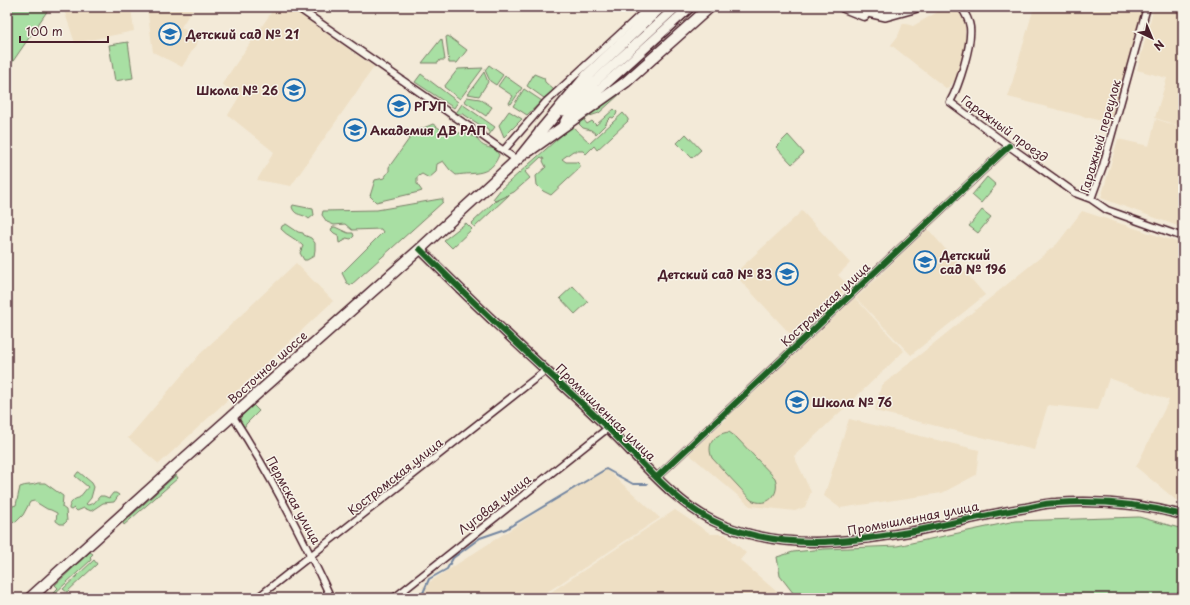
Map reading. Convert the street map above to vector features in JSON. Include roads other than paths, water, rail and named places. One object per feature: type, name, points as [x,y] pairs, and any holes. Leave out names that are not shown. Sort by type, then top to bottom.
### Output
[{"type":"highway","points":[[544,136],[587,76],[660,7]]},
{"type":"highway","points":[[856,7],[885,15],[914,7]]},
{"type":"main road","points":[[544,136],[637,49],[676,7]]},
{"type":"main road","points":[[637,49],[690,7]]},
{"type":"main road","name":"Восточное шоссе","points":[[30,598],[544,136],[626,82],[710,7]]},
{"type":"main road","points":[[844,7],[866,15],[885,15]]},
{"type":"street","points":[[297,7],[504,150],[519,158]]},
{"type":"street","points":[[504,150],[546,102],[649,7]]},
{"type":"street","name":"Гаражный проезд","points":[[961,7],[968,20],[970,37],[956,92],[950,102],[1075,193],[1091,199]]},
{"type":"street","name":"Гаражный переулок","points":[[1147,7],[1103,166],[1091,199],[1107,210],[1183,238]]},
{"type":"street","name":"Костромская улица","points":[[657,477],[1009,146]]},
{"type":"street","name":"Промышленная улица","points":[[420,249],[690,508],[720,524],[760,536],[789,542],[844,542],[910,532],[1012,510],[1055,503],[1098,502],[1136,505],[1183,515]]},
{"type":"street","name":"Костромская улица","points":[[257,598],[546,370]]},
{"type":"street","name":"Пермская улица","points":[[232,415],[312,556],[331,598]]},
{"type":"street","name":"Луговая улица","points":[[394,598],[608,428]]},
{"type":"waterway","points":[[418,598],[423,593],[429,579],[447,569],[453,558],[480,538],[506,529],[606,469],[633,484],[647,484]]},
{"type":"place","name":"Детский сад № 21","points":[[170,34]]},
{"type":"place","name":"Школа № 26","points":[[294,90]]},
{"type":"place","name":"РГУП","points":[[399,106]]},
{"type":"place","name":"Академия ДВ РАП","points":[[355,130]]},
{"type":"place","name":"Детский сад № 196","points":[[925,262]]},
{"type":"place","name":"Детский сад № 83","points":[[787,274]]},
{"type":"place","name":"Школа № 76","points":[[797,402]]}]
